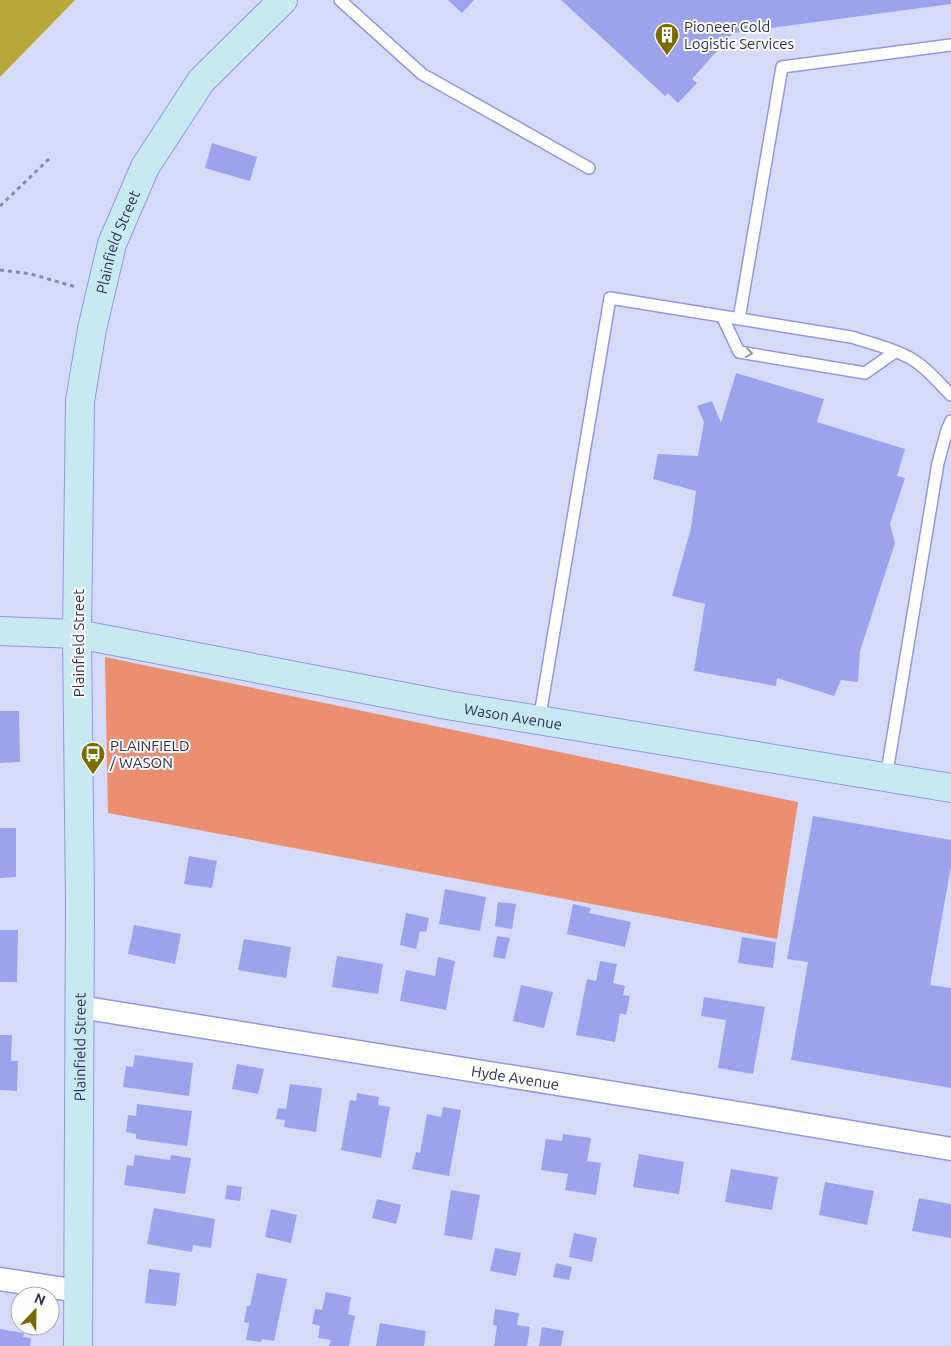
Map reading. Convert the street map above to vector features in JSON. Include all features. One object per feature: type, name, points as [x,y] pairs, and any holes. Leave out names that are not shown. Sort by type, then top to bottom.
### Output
[{"type":"street","name":"Plainfield Street","points":[[78,1346],[80,882],[77,634],[80,401],[92,329],[112,244],[145,167],[202,81],[283,0]]},
{"type":"street","name":"Wason Avenue","points":[[0,630],[77,634],[447,705],[951,788]]},
{"type":"street","name":"Hyde Avenue","points":[[80,1007],[724,1110],[951,1149]]},
{"type":"street","points":[[0,1279],[78,1291]]},
{"type":"lane","points":[[340,0],[422,74],[589,168]]},
{"type":"lane","points":[[739,319],[782,67],[951,45]]},
{"type":"lane","points":[[540,721],[610,298],[852,337],[880,345],[912,359],[951,394]]},
{"type":"lane","points":[[722,316],[739,352],[865,373],[895,352]]},
{"type":"lane","points":[[886,778],[938,463],[951,422]]},
{"type":"path","points":[[0,206],[49,159]]},
{"type":"path","points":[[0,270],[31,274],[100,295]]},
{"type":"shaded area","points":[[0,0],[75,0],[0,77]]},
{"type":"shaded area","points":[[105,657],[798,802],[777,939],[108,813]]},
{"type":"building","points":[[448,0],[474,0],[462,13]]},
{"type":"building","name":"Pioneer Cold Logistic Services","points":[[561,0],[951,0],[951,4],[733,33],[692,79],[697,83],[678,103],[668,93],[665,96]]},
{"type":"building","points":[[212,143],[257,157],[250,181],[205,168]]},
{"type":"building","points":[[736,373],[824,399],[817,422],[905,449],[897,476],[905,478],[890,524],[895,543],[860,651],[858,682],[841,680],[834,696],[777,678],[776,686],[694,671],[705,604],[672,596],[691,528],[696,491],[653,479],[658,454],[698,456],[704,422],[697,406],[712,401],[721,423]]},
{"type":"building","points":[[0,711],[19,711],[20,762],[0,763]]},
{"type":"building","points":[[813,816],[951,840],[951,866],[930,985],[951,988],[951,1088],[791,1060],[808,962],[787,959]]},
{"type":"building","points":[[0,828],[16,828],[16,877],[0,878]]},
{"type":"building","points":[[189,856],[217,861],[212,888],[184,884]]},
{"type":"building","points":[[445,889],[486,897],[480,931],[439,924]]},
{"type":"building","points":[[498,902],[516,904],[512,929],[495,926]]},
{"type":"building","points":[[573,904],[591,908],[589,913],[631,922],[625,947],[567,934]]},
{"type":"building","points":[[406,913],[429,918],[426,932],[420,931],[416,949],[400,945]]},
{"type":"building","points":[[134,925],[181,934],[175,964],[128,954]]},
{"type":"building","points":[[0,930],[18,930],[17,982],[0,982]]},
{"type":"building","points":[[497,936],[510,938],[505,959],[493,957]]},
{"type":"building","points":[[742,937],[776,942],[773,968],[738,963]]},
{"type":"building","points":[[244,939],[291,947],[286,978],[238,970]]},
{"type":"building","points":[[337,956],[383,964],[378,994],[332,987]]},
{"type":"building","points":[[438,957],[455,961],[446,1010],[400,1001],[406,970],[435,976]]},
{"type":"building","points":[[600,961],[617,964],[613,983],[625,986],[623,995],[630,996],[626,1015],[620,1013],[615,1042],[576,1035],[587,979],[596,981]]},
{"type":"building","points":[[521,985],[553,992],[544,1028],[513,1021]]},
{"type":"building","points":[[704,997],[765,1007],[753,1074],[718,1068],[726,1020],[701,1016]]},
{"type":"building","points":[[0,1035],[12,1035],[11,1061],[18,1061],[17,1091],[0,1090]]},
{"type":"building","points":[[135,1055],[193,1063],[189,1096],[123,1087],[126,1066],[133,1067]]},
{"type":"building","points":[[237,1064],[264,1069],[258,1094],[232,1089]]},
{"type":"building","points":[[290,1084],[322,1088],[316,1132],[284,1127],[285,1120],[276,1119],[278,1108],[286,1109]]},
{"type":"building","points":[[357,1093],[379,1097],[378,1105],[390,1107],[381,1158],[341,1150],[350,1100],[356,1101]]},
{"type":"building","points":[[137,1104],[192,1111],[187,1146],[136,1139],[136,1134],[126,1132],[128,1115],[136,1116]]},
{"type":"building","points":[[443,1107],[461,1110],[449,1176],[412,1169],[416,1152],[420,1153],[427,1114],[441,1117]]},
{"type":"building","points":[[563,1134],[591,1138],[587,1161],[601,1163],[596,1195],[565,1190],[568,1174],[541,1170],[546,1139],[562,1141]]},
{"type":"building","points":[[639,1154],[684,1162],[679,1194],[633,1187]]},
{"type":"building","points":[[135,1155],[170,1160],[171,1155],[191,1158],[185,1194],[124,1185],[127,1165],[133,1166]]},
{"type":"building","points":[[731,1169],[778,1177],[772,1210],[725,1202]]},
{"type":"building","points":[[825,1182],[874,1191],[867,1225],[819,1215]]},
{"type":"building","points":[[227,1185],[242,1187],[240,1201],[225,1199]]},
{"type":"building","points":[[451,1190],[480,1195],[472,1240],[444,1235]]},
{"type":"building","points":[[919,1198],[951,1204],[951,1238],[912,1231]]},
{"type":"building","points":[[377,1199],[401,1205],[396,1224],[372,1218]]},
{"type":"building","points":[[154,1208],[215,1219],[211,1248],[193,1245],[192,1252],[147,1244]]},
{"type":"building","points":[[271,1209],[297,1215],[291,1243],[265,1237]]},
{"type":"building","points":[[574,1233],[597,1238],[592,1262],[569,1257]]},
{"type":"building","points":[[495,1248],[521,1253],[516,1276],[490,1271]]},
{"type":"building","points":[[556,1263],[572,1267],[569,1280],[553,1277]]},
{"type":"building","points":[[149,1269],[180,1273],[176,1306],[145,1303]]},
{"type":"building","points":[[257,1273],[287,1279],[274,1341],[262,1339],[261,1342],[246,1340],[249,1323],[244,1322],[247,1306],[250,1306]]},
{"type":"building","points":[[326,1292],[351,1297],[348,1314],[355,1316],[349,1346],[329,1346],[331,1340],[318,1338],[320,1326],[312,1324],[315,1309],[322,1310]]},
{"type":"building","points":[[495,1309],[519,1313],[517,1325],[530,1327],[527,1346],[494,1346],[497,1326],[493,1325]]},
{"type":"building","points":[[380,1323],[426,1331],[424,1346],[376,1346]]},
{"type":"building","points":[[542,1327],[564,1331],[561,1346],[539,1346]]},
{"type":"building","points":[[0,1329],[10,1331],[10,1336],[31,1338],[30,1346],[0,1346]]},
{"type":"place","name":"Pioneer Cold Logistic Services","points":[[667,56]]},
{"type":"place","name":"PLAINFIELD / WASON","points":[[93,775]]}]
